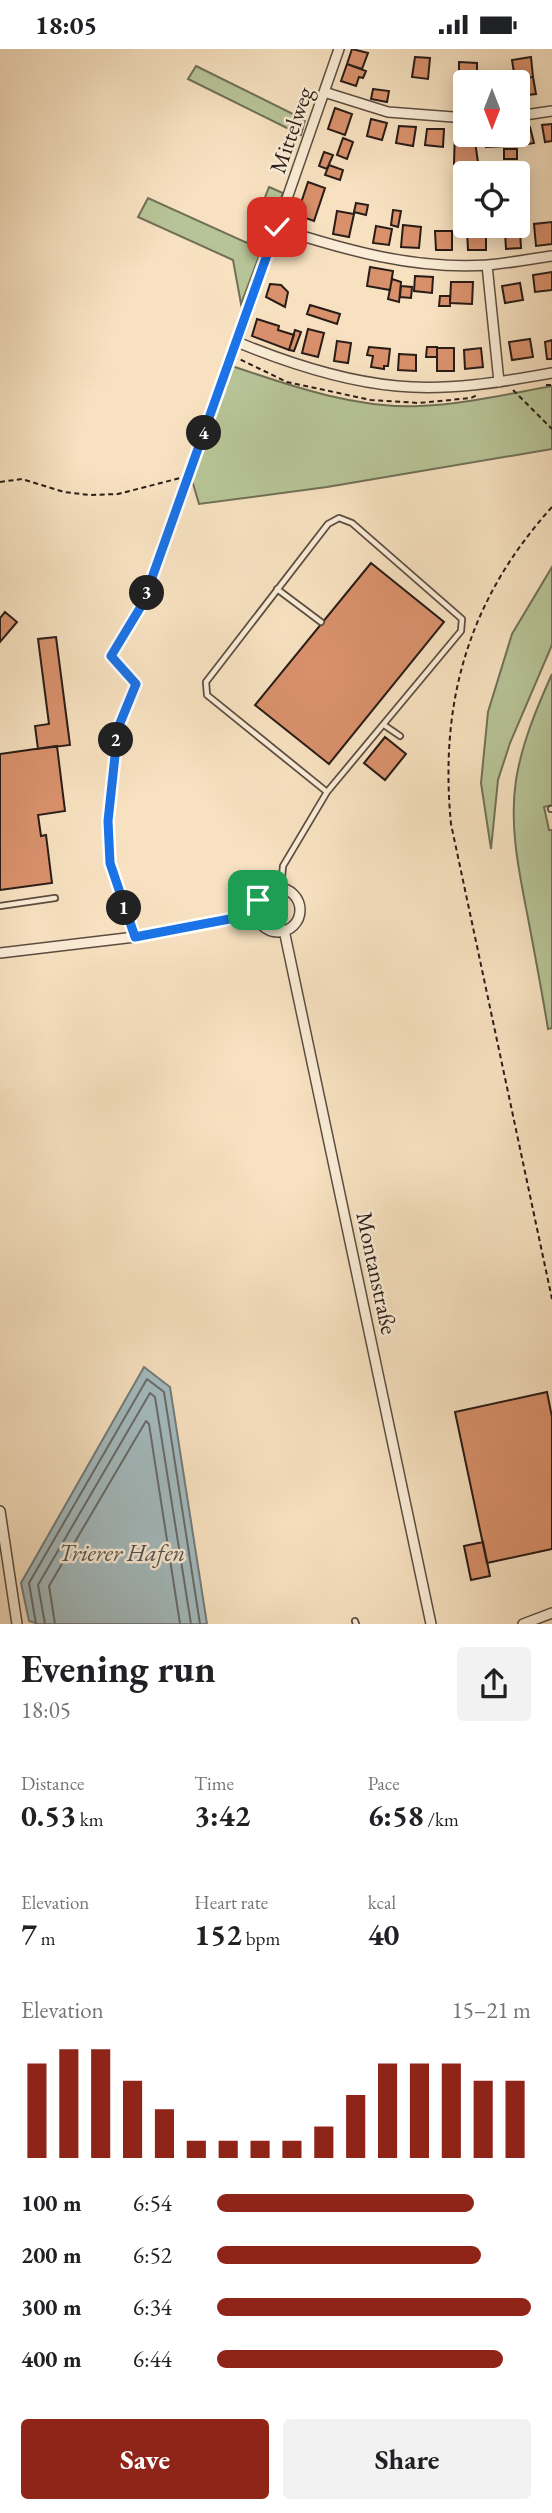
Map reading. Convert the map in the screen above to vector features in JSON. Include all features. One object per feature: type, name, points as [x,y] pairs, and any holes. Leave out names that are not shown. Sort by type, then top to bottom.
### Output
[{"type":"street","name":"Mittelweg","points":[[237,342],[338,49]]},
{"type":"street","points":[[324,92],[388,112],[453,117]]},
{"type":"street","points":[[530,114],[552,111]]},
{"type":"street","points":[[277,227],[339,248],[407,262],[487,265],[552,256]]},
{"type":"street","points":[[487,265],[499,383]]},
{"type":"street","points":[[237,342],[321,372],[397,386],[499,383],[552,373]]},
{"type":"street","points":[[281,888],[295,897],[299,910],[296,921],[284,930],[270,930],[263,926],[256,914],[260,896],[266,891],[281,888]]},
{"type":"street","points":[[0,953],[135,937],[256,914]]},
{"type":"street","name":"Montanstraße","points":[[284,930],[431,1624]]},
{"type":"street","points":[[0,1511],[17,1624]]},
{"type":"street","points":[[523,1624],[552,1613]]},
{"type":"lane","points":[[281,888],[283,866],[327,792],[461,631],[462,619],[352,523],[339,519],[328,524],[206,682],[207,695],[327,792]]},
{"type":"lane","points":[[277,589],[321,622]]},
{"type":"lane","points":[[383,725],[400,736]]},
{"type":"lane","points":[[0,906],[55,898]]},
{"type":"path","points":[[135,937],[110,863],[108,821],[118,728],[136,684],[111,656],[143,603],[237,342]]},
{"type":"path","points":[[499,383],[517,393],[552,429]]},
{"type":"path","points":[[0,482],[22,478],[64,492],[90,495],[118,494],[188,476]]},
{"type":"path","points":[[552,507],[527,535],[491,593],[474,629],[454,696],[447,779],[451,824],[552,1299]]},
{"type":"green space","points":[[196,66],[305,120],[301,135],[188,79]]},
{"type":"green space","points":[[269,187],[283,193],[241,304],[233,260],[138,217],[148,198],[247,243]]},
{"type":"green space","points":[[232,366],[324,395],[396,406],[453,403],[552,386],[552,449],[327,487],[199,504],[191,477]]},
{"type":"green space","points":[[552,567],[552,645],[510,743],[498,780],[491,849],[481,783],[488,712],[512,634]]},
{"type":"green space","points":[[552,674],[552,805],[544,807],[549,830],[552,830],[552,1028],[548,1029],[518,866],[514,797],[522,752]]},
{"type":"water","name":"Trierer Hafen","points":[[144,1367],[170,1387],[207,1624],[38,1624],[29,1621],[21,1583]]},
{"type":"building","points":[[352,49],[368,53],[362,69],[347,64]]},
{"type":"building","points":[[415,57],[430,58],[428,79],[412,77]]},
{"type":"building","points":[[531,57],[533,77],[530,77],[530,70],[514,70],[512,60]]},
{"type":"building","points":[[459,62],[477,63],[477,70],[459,70]]},
{"type":"building","points":[[347,64],[366,71],[363,78],[359,77],[356,86],[341,81]]},
{"type":"building","points":[[530,77],[533,77],[536,94],[530,95]]},
{"type":"building","points":[[373,89],[389,91],[387,102],[371,99]]},
{"type":"building","points":[[335,108],[352,114],[345,135],[328,129]]},
{"type":"building","points":[[371,119],[387,123],[382,140],[367,136]]},
{"type":"building","points":[[552,124],[552,141],[545,142],[542,125]]},
{"type":"building","points":[[399,126],[416,127],[413,146],[396,143]]},
{"type":"building","points":[[530,127],[534,143],[530,144]]},
{"type":"building","points":[[427,129],[444,129],[443,147],[425,145]]},
{"type":"building","points":[[343,138],[353,142],[347,159],[337,155]]},
{"type":"building","points":[[455,147],[476,147],[478,161],[454,161]]},
{"type":"building","points":[[504,149],[517,149],[517,159],[504,159]]},
{"type":"building","points":[[324,152],[333,155],[327,169],[319,166]]},
{"type":"building","points":[[329,165],[343,170],[340,180],[325,175]]},
{"type":"building","points":[[308,182],[325,188],[314,221],[297,215]]},
{"type":"building","points":[[356,203],[368,205],[366,215],[354,212]]},
{"type":"building","points":[[393,210],[401,211],[398,227],[391,225]]},
{"type":"building","points":[[337,211],[354,214],[349,237],[333,234]]},
{"type":"building","points":[[552,222],[552,244],[536,246],[534,224]]},
{"type":"building","points":[[403,225],[421,227],[419,248],[401,247]]},
{"type":"building","points":[[376,226],[392,229],[389,245],[373,243]]},
{"type":"building","points":[[435,231],[452,231],[452,250],[436,250]]},
{"type":"building","points":[[467,238],[486,238],[486,250],[468,250]]},
{"type":"building","points":[[505,238],[520,238],[521,248],[506,249]]},
{"type":"building","points":[[370,267],[393,271],[390,290],[367,286]]},
{"type":"building","points":[[552,272],[552,290],[535,292],[533,275]]},
{"type":"building","points":[[415,276],[433,277],[432,293],[414,291]]},
{"type":"building","points":[[392,279],[401,282],[399,302],[388,299]]},
{"type":"building","points":[[451,282],[473,282],[472,304],[450,303]]},
{"type":"building","points":[[520,283],[523,300],[505,303],[502,286]]},
{"type":"building","points":[[270,284],[281,285],[288,292],[285,307],[266,297]]},
{"type":"building","points":[[401,286],[412,287],[411,298],[400,297]]},
{"type":"building","points":[[440,296],[450,296],[450,306],[439,306]]},
{"type":"building","points":[[310,305],[340,314],[337,324],[307,314]]},
{"type":"building","points":[[257,319],[279,326],[278,330],[294,335],[289,350],[252,336]]},
{"type":"building","points":[[308,329],[324,333],[318,357],[302,353]]},
{"type":"building","points":[[295,330],[301,332],[294,351],[289,350]]},
{"type":"building","points":[[530,339],[533,357],[512,360],[509,342]]},
{"type":"building","points":[[552,340],[552,359],[547,359],[545,342]]},
{"type":"building","points":[[337,341],[351,343],[348,363],[334,361]]},
{"type":"building","points":[[369,347],[390,349],[388,366],[384,366],[384,369],[371,367],[373,356],[367,355]]},
{"type":"building","points":[[427,347],[437,347],[437,357],[426,357]]},
{"type":"building","points":[[437,348],[454,348],[454,371],[437,371]]},
{"type":"building","points":[[481,348],[483,367],[465,369],[464,350]]},
{"type":"building","points":[[399,354],[416,355],[416,371],[398,370]]},
{"type":"building","points":[[371,563],[444,622],[329,764],[255,705]]},
{"type":"building","points":[[5,612],[17,622],[0,642],[0,618]]},
{"type":"building","points":[[56,637],[70,745],[38,749],[35,726],[49,724],[38,639]]},
{"type":"building","points":[[385,737],[406,754],[385,780],[364,763]]},
{"type":"building","points":[[57,746],[65,811],[38,815],[41,836],[46,835],[52,883],[0,890],[0,754]]},
{"type":"building","points":[[547,1392],[552,1417],[552,1549],[487,1563],[455,1412]]},
{"type":"building","points":[[483,1542],[490,1576],[471,1580],[464,1546]]},
{"type":"route","points":[[258,900],[256,914],[135,937],[110,863],[108,821],[118,728],[136,684],[111,656],[143,603],[277,227]]}]
